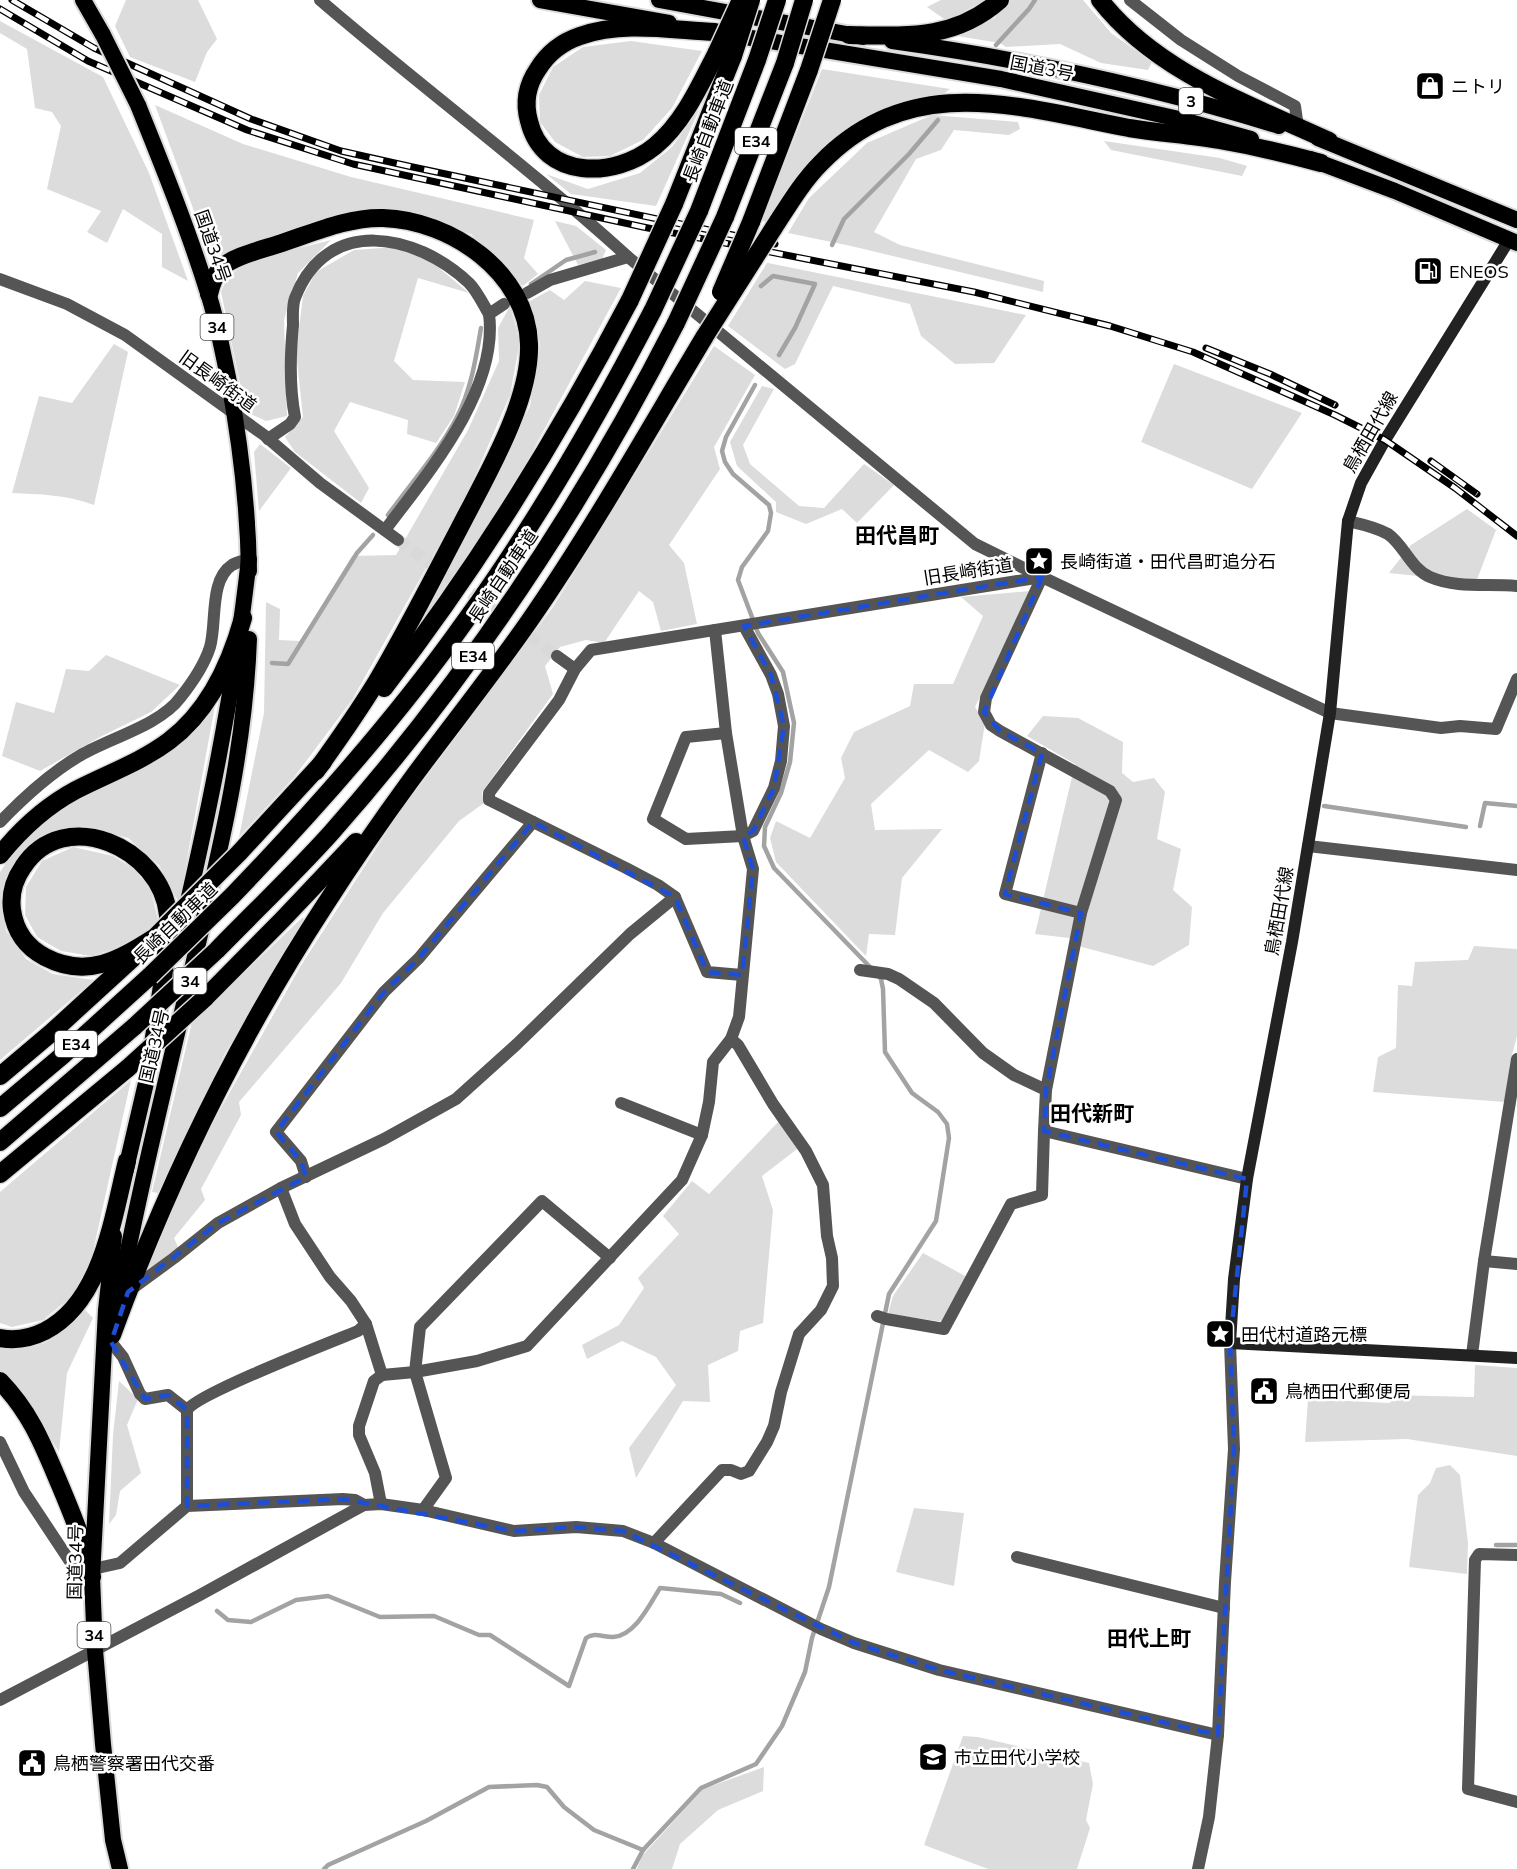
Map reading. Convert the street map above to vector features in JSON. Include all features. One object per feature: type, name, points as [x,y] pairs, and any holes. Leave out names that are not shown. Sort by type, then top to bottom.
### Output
[{"type":"highway","name":"国道34号","points":[[83,0],[138,105],[172,188],[209,294],[236,417],[249,559],[248,675],[233,793],[136,1208],[102,1399]]},
{"type":"highway","name":"国道3号","points":[[540,0],[715,32],[1001,79],[1091,98],[1222,130],[1321,163],[1514,236]]},
{"type":"highway","name":"国道3号","points":[[659,0],[849,35],[1004,59],[1092,77],[1246,116],[1329,141],[1517,220]]},
{"type":"highway","points":[[0,1076],[51,1033],[155,937],[239,853],[316,771],[403,663],[495,535],[567,417],[630,300],[674,204],[741,0]]},
{"type":"highway","points":[[715,32],[615,29],[596,32],[566,42],[543,61],[529,86],[526,99],[527,113],[530,126],[537,139],[546,150],[568,165],[594,170],[625,164],[655,147],[682,116],[725,54],[751,0]]},
{"type":"highway","name":"長崎自動車道","points":[[0,1108],[63,1055],[150,976],[304,822],[363,753],[465,622],[550,495],[589,431],[653,310],[699,211],[757,60],[777,0]]},
{"type":"highway","name":"長崎自動車道","points":[[0,1142],[135,1026],[217,950],[281,885],[343,818],[421,725],[485,640],[533,571],[606,454],[676,323],[725,218],[785,63],[804,0]]},
{"type":"highway","points":[[703,335],[751,222],[809,70],[832,0]]},
{"type":"highway","points":[[849,35],[908,36],[932,33],[969,21],[987,12],[1000,0]]},
{"type":"highway","points":[[1100,0],[1148,48],[1172,64],[1206,84],[1329,141]]},
{"type":"highway","points":[[112,1338],[163,1205],[196,1132],[231,1064],[323,907],[411,780],[531,618],[592,524],[703,335],[798,190],[820,164],[843,143],[886,117],[926,105],[970,103],[1020,107],[1133,128],[1217,139],[1321,163]]},
{"type":"highway","points":[[209,294],[213,279],[228,263],[345,223],[384,218],[439,232],[472,249],[487,260],[512,291],[526,325],[529,343],[525,379],[510,424],[496,455],[377,682],[316,771]]},
{"type":"highway","name":"国道34号","points":[[120,1869],[112,1829],[95,1650],[93,1573],[109,1269],[127,1161],[207,821],[229,709],[243,618],[249,559]]},
{"type":"highway","points":[[0,855],[19,833],[55,803],[75,790],[152,752],[185,727],[214,692],[224,674],[243,618]]},
{"type":"highway","points":[[0,1176],[128,1068],[205,998],[358,840],[411,780]]},
{"type":"highway","points":[[149,1069],[168,941],[168,914],[159,882],[148,867],[125,848],[93,838],[77,837],[49,844],[26,863],[17,876],[12,891],[13,919],[27,945],[51,960],[82,966],[101,965],[123,957],[155,937]]},
{"type":"highway","points":[[0,1338],[8,1340],[38,1334],[52,1327],[78,1303],[105,1249],[127,1161]]},
{"type":"highway","points":[[0,1381],[14,1395],[30,1418],[43,1443],[80,1531],[93,1573]]},
{"type":"main road","name":"鳥栖田代線","points":[[1230,1343],[1234,1279],[1247,1179],[1330,713],[1348,520],[1361,483],[1385,440],[1514,236]]},
{"type":"main road","points":[[1230,1343],[1517,1358]]},
{"type":"street","points":[[320,0],[580,213],[628,257],[975,543],[1330,713],[1441,728],[1461,726],[1496,729],[1517,679]]},
{"type":"street","points":[[1130,0],[1181,40],[1238,76],[1295,106],[1298,127]]},
{"type":"street","points":[[268,439],[290,424],[295,417],[290,379],[294,300],[304,280],[318,262],[333,250],[356,241],[380,240],[404,244],[446,264],[471,285],[489,314],[491,331],[488,356],[474,395],[444,452],[385,530]]},
{"type":"street","points":[[527,293],[550,280],[628,257]]},
{"type":"street","name":"旧長崎街道","points":[[0,279],[67,304],[125,335],[268,439],[320,483],[398,540]]},
{"type":"street","points":[[489,314],[504,304]]},
{"type":"street","points":[[1348,520],[1389,535],[1415,566],[1428,576],[1448,582],[1472,585],[1517,586]]},
{"type":"street","points":[[0,822],[27,794],[55,772],[83,754],[154,720],[178,702],[196,676],[210,647],[217,585],[223,572],[233,564],[249,559]]},
{"type":"street","points":[[881,1318],[944,1329],[1011,1204],[1042,1195],[1046,1090],[1081,913],[1116,800],[1110,791],[1000,731],[992,725],[984,712],[986,698],[1042,577]]},
{"type":"street","name":"旧長崎街道","points":[[744,626],[1042,577]]},
{"type":"street","points":[[726,733],[686,737],[653,819],[686,839],[743,836],[753,831],[774,788],[781,761],[784,726],[778,694],[771,675],[744,626],[591,650],[575,669],[559,700],[489,794],[489,800],[658,885],[675,897],[708,972],[742,975]]},
{"type":"street","points":[[381,1504],[375,1473],[359,1435],[359,1426],[374,1381],[382,1375],[415,1372],[477,1361],[527,1346],[682,1180],[702,1135],[709,1102],[713,1062],[731,1039],[739,1017],[753,869],[743,836],[726,733],[715,630]]},
{"type":"street","points":[[557,656],[575,669]]},
{"type":"street","points":[[1042,753],[1005,894],[1081,913]]},
{"type":"street","points":[[306,1177],[301,1161],[276,1132],[384,992],[419,958],[532,822]]},
{"type":"street","points":[[1308,846],[1517,870]]},
{"type":"street","points":[[128,1292],[218,1223],[281,1188],[384,1139],[456,1099],[517,1044],[630,934],[675,897]]},
{"type":"street","points":[[860,970],[888,974],[899,979],[934,1003],[983,1053],[1014,1075],[1046,1090]]},
{"type":"street","points":[[654,1543],[722,1470],[731,1470],[741,1474],[749,1471],[756,1462],[774,1426],[781,1392],[799,1334],[821,1310],[833,1286],[832,1258],[826,1236],[823,1185],[806,1150],[773,1104],[738,1045],[731,1039]]},
{"type":"street","points":[[1472,1355],[1484,1261],[1517,1059]]},
{"type":"street","points":[[621,1103],[702,1135]]},
{"type":"street","points":[[1044,1131],[1247,1179]]},
{"type":"street","points":[[281,1188],[295,1224],[366,1324],[382,1375]]},
{"type":"street","points":[[423,1510],[446,1478],[415,1372],[420,1327],[542,1201],[610,1258]]},
{"type":"street","points":[[1484,1261],[1517,1264]]},
{"type":"street","points":[[187,1506],[187,1410],[190,1405],[218,1390],[358,1331],[366,1324]]},
{"type":"street","points":[[112,1338],[144,1399],[168,1395],[187,1410]]},
{"type":"street","points":[[1198,1869],[1209,1816],[1218,1735],[1234,1449],[1230,1343]]},
{"type":"street","points":[[0,1442],[24,1492],[71,1563],[75,1585]]},
{"type":"street","points":[[93,1573],[120,1563],[187,1506],[343,1499],[355,1500],[364,1506]]},
{"type":"street","points":[[0,1700],[364,1506],[381,1504],[423,1510],[514,1531],[576,1527],[623,1531],[654,1543],[821,1629],[854,1643],[939,1670],[1218,1735]]},
{"type":"street","points":[[1517,1555],[1479,1554],[1475,1560],[1468,1789],[1517,1802]]},
{"type":"street","points":[[1017,1557],[1224,1608]]},
{"type":"highlighted area","points":[[1042,577],[984,712],[1000,731],[1042,753],[1005,894],[1081,913],[1046,1090],[1044,1131],[1247,1179],[1230,1343],[1234,1449],[1218,1735],[939,1670],[854,1643],[623,1531],[576,1527],[514,1531],[343,1499],[187,1506],[187,1410],[168,1395],[145,1399],[111,1342],[128,1292],[218,1223],[306,1177],[301,1161],[276,1132],[384,992],[419,958],[533,822],[675,897],[707,972],[742,975],[753,869],[743,836],[753,831],[774,788],[784,726],[771,675],[744,626]]},
{"type":"shaded area","points":[[126,0],[198,0],[217,39],[207,52],[195,82],[130,57],[115,26]]},
{"type":"shaded area","points":[[941,0],[985,0],[947,21],[927,7]]},
{"type":"shaded area","points":[[1010,0],[1083,0],[1111,33],[1152,62],[1148,70],[1101,63],[1060,44],[1006,47],[1000,43],[957,36],[995,18]]},
{"type":"shaded area","points":[[0,21],[103,77],[149,173],[188,281],[162,267],[162,234],[123,209],[107,243],[87,232],[101,211],[47,189],[61,126],[52,112],[35,108],[27,49],[0,33]]},
{"type":"shaded area","points":[[631,41],[702,51],[672,108],[643,140],[610,156],[583,157],[555,142],[540,122],[539,95],[553,67],[583,47]]},
{"type":"shaded area","points":[[822,69],[950,89],[942,95],[906,100],[857,121],[808,163],[769,222],[761,221]]},
{"type":"shaded area","points":[[155,105],[243,144],[351,177],[534,220],[524,258],[538,274],[523,286],[471,234],[397,209],[346,213],[222,254],[208,249]]},
{"type":"shaded area","points":[[700,108],[656,206],[571,194],[546,174],[588,189],[640,173],[672,147]]},
{"type":"shaded area","points":[[932,115],[1018,122],[1020,129],[1009,135],[954,130],[941,150],[916,159],[874,232],[900,245],[1044,281],[1043,292],[788,233],[809,198],[867,143]]},
{"type":"shaded area","points":[[1104,141],[1220,158],[1247,166],[1242,176],[1111,150]]},
{"type":"shaded area","points":[[555,221],[576,226],[606,250],[602,259],[578,265]]},
{"type":"shaded area","points":[[331,240],[298,273],[284,320],[287,416],[266,421],[246,412],[221,292],[227,278],[248,261]]},
{"type":"shaded area","points":[[396,247],[432,262],[469,293],[418,278],[394,361],[413,380],[465,382],[454,416],[436,443],[407,434],[408,420],[350,402],[334,431],[369,488],[361,503],[295,452],[285,437],[303,417],[296,352],[303,296],[316,272],[354,250]]},
{"type":"shaded area","points":[[767,263],[1026,315],[994,363],[955,364],[921,336],[910,304],[833,286],[795,364],[785,369],[728,326]]},
{"type":"shaded area","points":[[585,281],[621,288],[507,498],[428,613],[423,610],[492,483],[530,406],[540,344],[530,301],[550,290],[564,300]]},
{"type":"shaded area","points":[[510,306],[520,341],[510,395],[466,497],[352,700],[295,776],[239,837],[264,713],[266,602],[280,609],[279,640],[300,641],[352,556],[396,555],[468,430],[499,361],[498,328]]},
{"type":"shaded area","points":[[114,344],[128,352],[94,505],[64,497],[12,493],[39,396],[72,403]]},
{"type":"shaded area","points":[[714,346],[755,375],[714,447],[720,469],[669,545],[684,563],[697,624],[661,631],[653,602],[639,591],[604,643],[586,640],[560,647],[545,666],[553,694],[482,792],[484,803],[459,821],[383,913],[341,983],[239,1102],[241,1115],[201,1189],[205,1200],[174,1238],[179,1249],[149,1272],[149,1251],[188,1167],[300,967],[395,819],[553,607]]},
{"type":"shaded area","points":[[1174,364],[1302,413],[1252,489],[1141,442]]},
{"type":"shaded area","points":[[762,386],[774,389],[743,445],[750,464],[799,506],[824,508],[864,464],[894,485],[857,523],[842,509],[806,524],[776,512],[776,502],[737,466],[730,442]]},
{"type":"shaded area","points":[[260,444],[291,468],[259,511],[254,452]]},
{"type":"shaded area","points":[[1467,509],[1496,530],[1476,582],[1389,573],[1411,545]]},
{"type":"shaded area","points":[[1031,591],[975,707],[985,723],[979,761],[968,772],[929,750],[871,804],[875,830],[942,829],[902,878],[895,935],[869,934],[866,956],[776,862],[770,838],[776,821],[810,838],[845,778],[841,758],[854,732],[910,706],[914,684],[953,684],[983,616],[961,597]]},
{"type":"shaded area","points":[[106,655],[180,685],[151,712],[102,736],[40,771],[2,756],[16,702],[54,713],[66,669],[89,671]]},
{"type":"shaded area","points":[[216,700],[179,903],[159,865],[128,838],[83,826],[47,834],[14,862],[1,900],[6,931],[26,959],[53,974],[94,980],[0,1060],[0,872],[18,845],[66,806],[147,766],[191,733]]},
{"type":"shaded area","points":[[1043,716],[1078,718],[1123,742],[1122,773],[1133,782],[1154,778],[1165,792],[1157,839],[1181,849],[1173,890],[1192,907],[1189,945],[1153,966],[1082,947],[1069,938],[1035,934],[1075,764],[1027,736]]},
{"type":"shaded area","points":[[73,847],[113,856],[134,869],[151,890],[158,920],[132,944],[91,956],[61,951],[37,937],[25,915],[26,887],[42,861]]},
{"type":"shaded area","points":[[303,917],[304,921],[225,1053],[158,1193],[152,1192],[192,1022]]},
{"type":"shaded area","points":[[1474,946],[1517,949],[1517,1036],[1510,1063],[1505,1102],[1373,1092],[1378,1057],[1396,1048],[1398,985],[1412,986],[1415,962],[1468,960]]},
{"type":"shaded area","points":[[131,1080],[90,1265],[70,1298],[43,1320],[12,1327],[0,1323],[0,1192]]},
{"type":"shaded area","points":[[779,1121],[797,1149],[762,1176],[773,1210],[763,1323],[740,1331],[738,1351],[708,1365],[710,1402],[683,1401],[636,1478],[629,1448],[676,1385],[656,1357],[622,1341],[587,1359],[582,1345],[619,1325],[644,1288],[638,1278],[679,1234],[663,1216],[692,1181],[709,1194]]},
{"type":"shaded area","points":[[923,1253],[967,1277],[944,1322],[888,1314],[893,1296]]},
{"type":"shaded area","points":[[85,1310],[93,1318],[67,1373],[59,1452],[18,1387],[0,1371],[0,1346],[28,1347],[48,1342]]},
{"type":"shaded area","points":[[1475,1365],[1517,1368],[1517,1456],[1407,1439],[1305,1442],[1308,1399],[1390,1403],[1391,1395],[1474,1397]]},
{"type":"shaded area","points":[[119,1381],[138,1399],[127,1425],[141,1473],[120,1491],[116,1515],[109,1524],[113,1435]]},
{"type":"shaded area","points":[[1450,1465],[1460,1475],[1468,1543],[1467,1574],[1409,1567],[1418,1495],[1430,1483],[1436,1468]]},
{"type":"shaded area","points":[[914,1508],[964,1513],[954,1586],[896,1572]]},
{"type":"shaded area","points":[[963,1736],[978,1737],[1089,1763],[1093,1784],[1086,1820],[1090,1828],[1077,1869],[988,1869],[924,1845]]},
{"type":"shaded area","points":[[764,1767],[763,1791],[718,1810],[680,1844],[672,1869],[637,1869],[642,1856],[703,1789]]},
{"type":"waterway","points":[[996,45],[1035,0]]},
{"type":"waterway","points":[[832,245],[844,219],[909,154],[938,120]]},
{"type":"waterway","points":[[531,284],[566,260],[595,252]]},
{"type":"waterway","points":[[761,286],[773,276],[815,284],[795,328],[779,355]]},
{"type":"waterway","points":[[388,515],[433,455],[462,407],[475,362],[481,328]]},
{"type":"waterway","points":[[755,385],[726,437],[722,451],[725,462],[733,474],[769,505],[771,513],[768,531],[742,567],[738,580],[758,633],[783,672],[794,723],[790,762],[781,793],[765,827],[764,846],[774,868],[871,968]]},
{"type":"waterway","points":[[272,663],[288,664],[357,553],[373,535]]},
{"type":"waterway","points":[[1480,826],[1485,803],[1517,806]]},
{"type":"waterway","points":[[1324,806],[1466,827]]},
{"type":"waterway","points":[[324,1869],[328,1865],[426,1821],[489,1787],[537,1785],[547,1787],[564,1807],[594,1830],[643,1850],[701,1788],[756,1764],[782,1726],[805,1672],[812,1638],[829,1587],[889,1294],[936,1221],[949,1138],[947,1124],[938,1112],[912,1093],[885,1052],[883,989],[881,979],[877,974]]},
{"type":"waterway","points":[[1496,1545],[1517,1545]]},
{"type":"waterway","points":[[217,1611],[228,1620],[251,1622],[296,1600],[328,1596],[380,1617],[434,1616],[479,1635],[490,1635],[569,1686],[586,1638],[596,1635],[613,1637],[628,1631],[647,1610],[660,1588],[721,1594],[740,1603]]},
{"type":"waterway","points":[[633,1869],[643,1850]]},
{"type":"tunnel","points":[[398,540],[557,656]]},
{"type":"railway","points":[[12,0],[94,48],[251,119],[341,151],[775,244]]},
{"type":"railway","points":[[0,9],[88,61],[247,130],[353,164],[643,227],[974,292],[1110,326],[1193,352],[1335,415],[1385,440],[1455,488],[1517,536]]},
{"type":"railway","points":[[1206,348],[1270,374],[1335,405]]},
{"type":"railway","points":[[1431,461],[1477,494]]},
{"type":"place","name":"ニトリ","points":[[1430,86]]},
{"type":"place","name":"ENEOS","points":[[1428,271]]},
{"type":"place","name":"長崎街道・田代昌町追分石","points":[[1039,561]]},
{"type":"place","name":"田代村道路元標","points":[[1220,1334]]},
{"type":"place","name":"鳥栖田代郵便局","points":[[1264,1391]]},
{"type":"place","name":"市立田代小学校","points":[[933,1757]]},
{"type":"place","name":"鳥栖警察署田代交番","points":[[32,1763]]},
{"type":"district","name":"田代昌町","points":[[897,535]]},
{"type":"district","name":"田代新町","points":[[1092,1113]]},
{"type":"district","name":"田代上町","points":[[1149,1638]]}]
